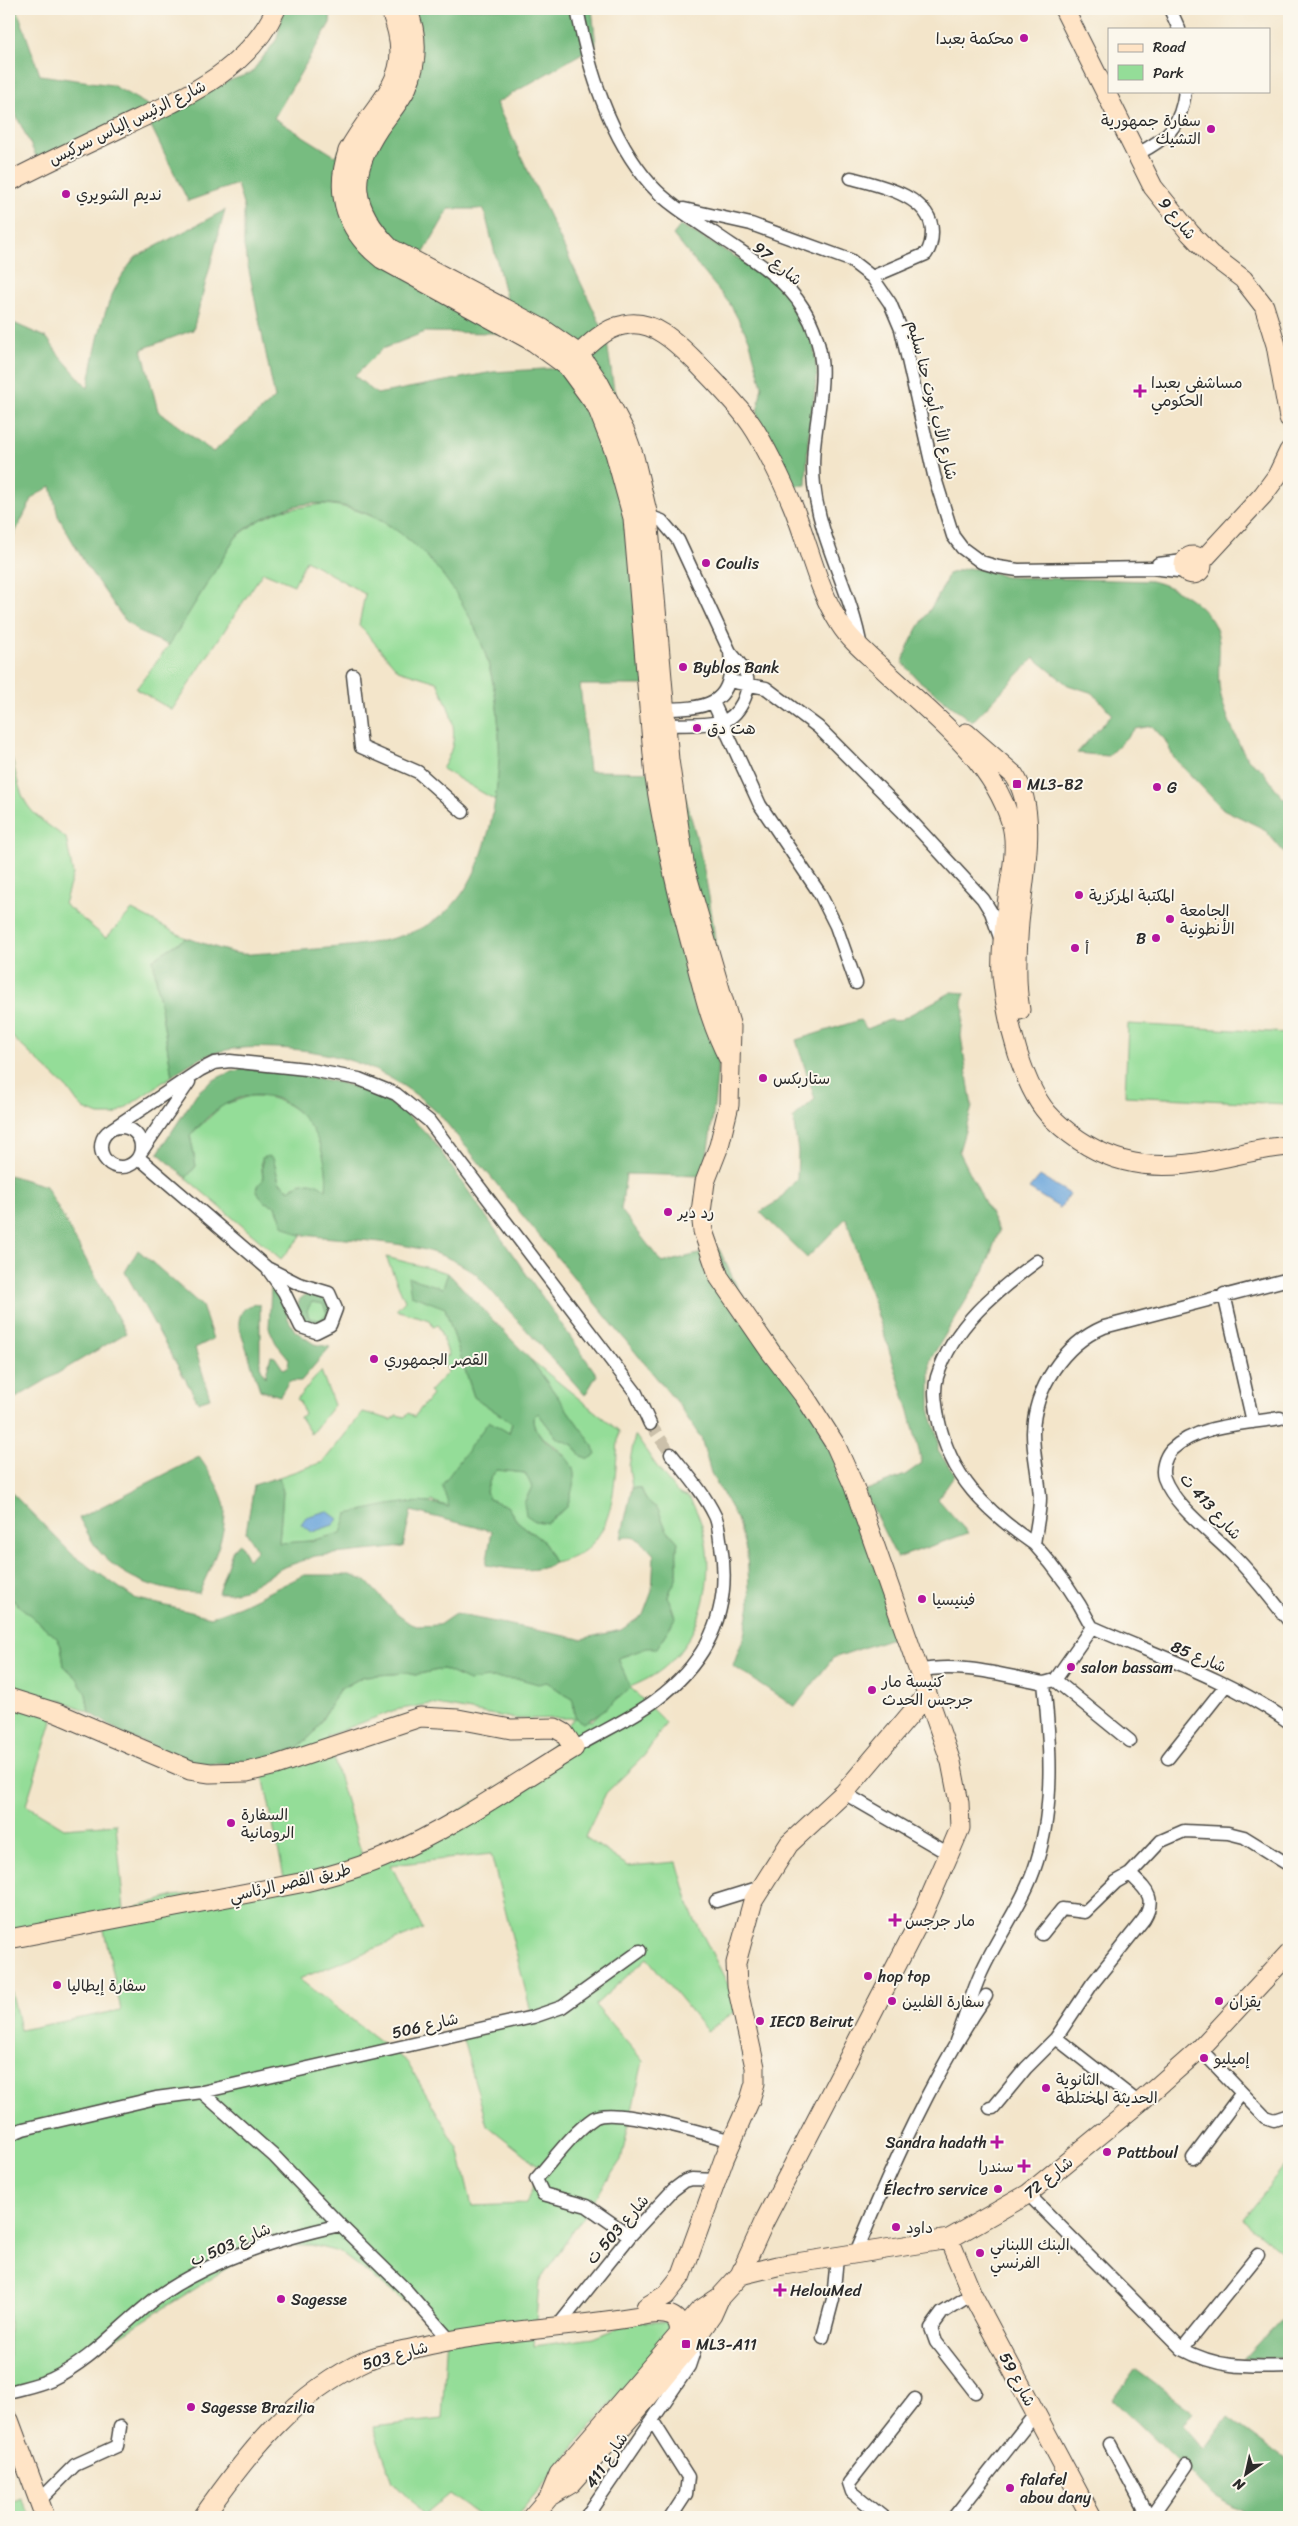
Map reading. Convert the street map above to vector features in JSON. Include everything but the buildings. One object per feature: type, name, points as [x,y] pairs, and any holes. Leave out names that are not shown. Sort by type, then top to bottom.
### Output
[{"type":"street","name":"شارع الرئيس إلياس سركيس","points":[[9,182],[196,91],[228,68],[252,47],[276,9]]},
{"type":"street","points":[[390,9],[400,37],[400,69],[352,143],[351,166],[342,196],[348,219],[371,250],[412,276],[534,342],[573,360],[598,381],[625,432],[634,457],[659,717],[655,778],[662,818],[689,937],[715,1032],[732,1064],[729,1105],[702,1198],[703,1231],[720,1277],[770,1351],[805,1397],[835,1444],[874,1539],[917,1671],[950,1762],[959,1803],[960,1828],[922,1916],[758,2236],[740,2275],[720,2298],[712,2315],[686,2338]]},
{"type":"street","points":[[351,166],[364,152],[407,86],[414,65],[416,44],[407,9]]},
{"type":"street","name":"شارع 97","points":[[577,9],[605,107],[626,150],[652,186],[677,208],[767,271],[788,288],[813,326],[820,346],[823,388],[813,460],[817,504],[831,555],[845,585],[860,644]]},
{"type":"street","name":"شارع 9","points":[[1064,9],[1153,187],[1190,233],[1210,254],[1243,278],[1264,306],[1271,326],[1289,418]]},
{"type":"street","points":[[1170,9],[1179,28]]},
{"type":"street","points":[[1137,154],[1156,145],[1174,128],[1181,115],[1185,92]]},
{"type":"street","points":[[851,178],[874,184],[911,200],[930,220],[932,242],[926,254],[872,277]]},
{"type":"street","name":"شارع الأب أبوت حنا سليم","points":[[677,208],[751,224],[850,260],[872,277],[890,303],[901,330],[934,475],[954,536],[962,548],[981,562],[1008,568],[1151,568],[1159,564],[1192,563]]},
{"type":"street","points":[[573,360],[602,335],[623,325],[644,325],[666,335],[680,346],[714,380],[752,424],[792,505],[818,583],[839,622],[961,743],[979,763],[1001,793],[1012,827],[1013,852],[1003,946],[1002,973],[1006,1004],[1034,1079],[1070,1122],[1089,1137],[1112,1148],[1135,1155],[1160,1158],[1188,1157],[1289,1137]]},
{"type":"street","points":[[598,381],[598,356],[602,335]]},
{"type":"street","points":[[573,360],[601,416],[641,517]]},
{"type":"street","points":[[1192,563],[1203,546],[1242,517],[1272,482],[1289,451]]},
{"type":"street","points":[[641,517],[662,521],[678,540],[730,652],[741,665],[748,684],[743,702],[732,716],[723,721],[691,724],[659,717]]},
{"type":"street","points":[[860,644],[998,760],[1020,783],[1024,799],[1027,834],[1019,923],[1017,987],[1021,1018],[1040,1104],[1062,1128],[1093,1150],[1129,1164],[1172,1167],[1289,1146]]},
{"type":"street","points":[[659,717],[713,702],[727,686],[731,666],[730,652]]},
{"type":"street","points":[[354,675],[361,747],[418,772],[463,812]]},
{"type":"street","points":[[727,686],[748,684],[773,692],[818,727],[902,811],[983,898],[1003,946]]},
{"type":"street","points":[[727,686],[743,702]]},
{"type":"street","points":[[713,702],[760,805],[828,910],[844,944],[856,983]]},
{"type":"street","points":[[689,708],[691,724]]},
{"type":"street","points":[[983,898],[1008,901]]},
{"type":"street","points":[[193,1075],[131,1166],[120,1168],[105,1159],[102,1143],[112,1129],[193,1075],[214,1063],[230,1061],[306,1069],[373,1084],[396,1094],[414,1106],[432,1124],[636,1393],[650,1424]]},
{"type":"street","points":[[112,1129],[123,1127],[134,1132],[140,1141],[140,1155],[267,1268],[284,1292],[301,1328],[316,1332],[330,1325],[336,1309],[329,1293],[299,1284],[267,1268]]},
{"type":"street","points":[[823,2337],[846,2257],[878,2198],[956,2041],[981,1973],[1032,1876],[1038,1859],[1048,1801],[1050,1682],[1092,1628],[1078,1600],[1058,1570],[1034,1544],[1001,1520],[962,1479],[950,1458],[942,1438],[934,1394],[938,1377],[950,1347],[964,1327],[998,1290],[1037,1261]]},
{"type":"street","points":[[1034,1544],[1040,1499],[1033,1433],[1035,1418],[1049,1380],[1060,1361],[1086,1335],[1104,1327],[1224,1294],[1289,1279]]},
{"type":"street","points":[[1224,1294],[1253,1422]]},
{"type":"street","name":"شارع 413 ت","points":[[1280,1418],[1217,1428],[1180,1443],[1166,1458],[1164,1478],[1172,1492],[1237,1558],[1289,1621]]},
{"type":"street","points":[[9,1698],[57,1713],[190,1770],[210,1773],[248,1772],[276,1765],[420,1717],[458,1718],[511,1729],[555,1728],[564,1733],[574,1748],[655,1701],[687,1672],[710,1639],[721,1610],[724,1565],[716,1517],[695,1485],[671,1454]]},
{"type":"street","name":"شارع 85","points":[[1092,1628],[1226,1685],[1289,1722]]},
{"type":"street","points":[[917,1671],[936,1667],[959,1667],[1050,1682],[1130,1741]]},
{"type":"street","points":[[1168,1758],[1226,1685]]},
{"type":"street","points":[[620,2318],[646,2307],[666,2294],[682,2275],[732,2141],[750,2100],[755,2083],[752,2050],[737,1986],[736,1963],[753,1901],[789,1844],[844,1793],[926,1696]]},
{"type":"street","name":"طريق القصر الرئاسي","points":[[9,1939],[305,1882],[342,1873],[388,1856],[437,1831],[574,1748]]},
{"type":"street","points":[[844,1793],[949,1854]]},
{"type":"street","points":[[1042,1934],[1062,1909],[1085,1912],[1116,1882],[1130,1874],[1161,1841],[1184,1831],[1228,1833],[1244,1837],[1289,1865]]},
{"type":"street","points":[[990,2108],[993,2108],[1026,2068],[1056,2038],[1092,1984],[1151,1908],[1150,1898],[1130,1874]]},
{"type":"street","points":[[716,1901],[761,1887]]},
{"type":"street","name":"شارع 506","points":[[9,2135],[23,2129],[156,2098],[202,2092],[534,2017],[562,2006],[640,1951]]},
{"type":"street","name":"شارع 72","points":[[740,2275],[777,2266],[949,2240],[1028,2194],[1139,2103],[1200,2049],[1289,1953]]},
{"type":"street","points":[[956,2041],[986,1996]]},
{"type":"street","points":[[1056,2038],[1139,2103]]},
{"type":"street","points":[[1200,2049],[1265,2117],[1274,2120],[1289,2114]]},
{"type":"street","points":[[202,2092],[269,2152],[405,2289],[449,2339]]},
{"type":"street","points":[[1193,2158],[1241,2094]]},
{"type":"street","points":[[630,2236],[587,2206],[543,2194],[536,2179],[582,2128],[596,2117],[612,2114],[687,2129],[732,2141]]},
{"type":"street","name":"شارع 503 ت","points":[[558,2326],[630,2236],[673,2190],[685,2181],[692,2179],[717,2180]]},
{"type":"street","points":[[1028,2194],[1182,2349],[1210,2362],[1226,2366],[1289,2366]]},
{"type":"street","name":"شارع 503 ب","points":[[9,2392],[51,2380],[68,2370],[161,2295],[212,2267],[262,2245],[340,2225]]},
{"type":"street","points":[[758,2236],[762,2254],[777,2266]]},
{"type":"street","name":"شارع 59","points":[[949,2240],[972,2294],[1091,2517]]},
{"type":"street","points":[[1182,2349],[1258,2255]]},
{"type":"street","points":[[972,2294],[942,2314],[930,2328],[936,2342],[975,2392]]},
{"type":"street","points":[[646,2307],[658,2306],[686,2312],[699,2311],[720,2298]]},
{"type":"street","points":[[532,2517],[550,2496],[572,2483],[638,2410],[686,2338],[699,2311]]},
{"type":"street","points":[[620,2318],[666,2314],[678,2321],[686,2338]]},
{"type":"street","name":"شارع 503","points":[[203,2517],[255,2446],[288,2413],[330,2380],[369,2359],[449,2339],[620,2318]]},
{"type":"street","name":"شارع 411","points":[[586,2517],[688,2366],[692,2358],[686,2338]]},
{"type":"street","points":[[883,2517],[852,2492],[849,2483],[915,2398]]},
{"type":"street","points":[[954,2517],[1036,2413]]},
{"type":"street","points":[[9,2420],[43,2509]]},
{"type":"street","points":[[652,2420],[688,2477],[686,2494],[671,2517]]},
{"type":"street","points":[[43,2509],[75,2465],[118,2446],[120,2427]]},
{"type":"street","points":[[1110,2444],[1150,2517],[1187,2465]]},
{"type":"green space","points":[[9,9],[17,9],[40,75],[112,85],[153,108],[251,73],[277,39],[283,9],[331,9],[330,23],[274,118],[335,156],[394,76],[394,9],[592,9],[596,45],[496,103],[606,336],[616,403],[647,464],[662,685],[580,685],[589,771],[677,772],[704,872],[713,922],[718,972],[717,1072],[712,1124],[703,1176],[626,1174],[621,1210],[662,1263],[719,1249],[738,1289],[772,1333],[798,1375],[907,1633],[833,1658],[795,1707],[733,1666],[744,1636],[750,1604],[747,1553],[737,1519],[711,1473],[701,1438],[678,1404],[439,1114],[421,1098],[383,1074],[364,1065],[322,1053],[276,1048],[234,1049],[221,1051],[197,1060],[172,1076],[153,959],[186,938],[227,951],[244,954],[356,945],[399,937],[412,932],[437,919],[457,900],[472,878],[482,853],[494,806],[499,766],[499,726],[494,686],[489,666],[474,626],[452,588],[424,554],[392,527],[355,509],[317,503],[276,512],[236,537],[169,645],[140,633],[124,619],[86,565],[58,516],[51,486],[33,497],[9,545],[9,321],[47,338],[59,355],[88,388],[103,319],[116,286],[125,271],[136,257],[225,210],[193,330],[142,349],[158,411],[213,452],[275,398],[244,246],[244,208],[237,184],[188,201],[151,126],[40,164],[9,101]],"holes":[[[449,209],[484,209],[514,330],[561,368],[493,372],[377,394],[355,376],[382,349],[425,332],[498,333],[411,275]]]},
{"type":"green space","points":[[681,225],[762,272],[786,294],[805,324],[814,346],[817,375],[808,441],[806,485],[790,486],[775,458],[757,413],[762,386],[749,339],[730,304],[673,235]]},
{"type":"green space","points":[[323,504],[361,512],[384,522],[405,536],[440,570],[460,598],[476,629],[488,662],[495,696],[499,730],[499,765],[495,800],[442,769],[452,746],[454,735],[451,715],[437,682],[398,670],[359,625],[365,594],[306,560],[294,585],[263,572],[172,710],[136,689],[169,645],[236,537],[258,521],[282,510]]},
{"type":"green space","points":[[967,568],[988,570],[1005,577],[1151,581],[1173,589],[1195,602],[1212,621],[1217,631],[1220,693],[1226,714],[1244,754],[1263,771],[1283,798],[1289,798],[1289,858],[1264,829],[1223,809],[1174,758],[1165,740],[1152,726],[1135,729],[1108,756],[1077,753],[1112,714],[1093,693],[1068,685],[1034,658],[972,722],[917,679],[903,663],[907,651],[938,597],[948,574]]},
{"type":"green space","points":[[9,754],[12,758],[19,787],[28,806],[42,820],[66,838],[73,874],[64,904],[106,938],[132,910],[186,938],[153,959],[172,1076],[115,1115],[99,1115],[84,1109],[68,1089],[9,1034]]},
{"type":"green space","points":[[952,992],[965,993],[962,1002],[964,1010],[961,1036],[972,1107],[959,1151],[999,1231],[985,1269],[930,1360],[930,1413],[938,1438],[938,1451],[955,1475],[938,1499],[968,1533],[897,1558],[864,1491],[905,1475],[922,1463],[909,1411],[846,1218],[807,1258],[760,1212],[778,1201],[797,1179],[798,1151],[793,1118],[815,1099],[796,1040],[860,1020],[867,1029],[889,1020],[898,1021]]},
{"type":"green space","points":[[1128,1024],[1288,1033],[1285,1104],[1125,1096]]},
{"type":"green space","points":[[243,1069],[306,1076],[353,1086],[394,1106],[414,1122],[434,1142],[597,1375],[585,1395],[476,1274],[456,1262],[435,1253],[413,1247],[297,1234],[283,1225],[276,1206],[264,1202],[257,1191],[258,1185],[263,1180],[262,1158],[268,1156],[273,1158],[279,1182],[290,1190],[299,1184],[308,1182],[322,1186],[326,1190],[326,1171],[322,1151],[314,1133],[303,1117],[288,1105],[272,1097],[253,1096],[232,1101],[220,1107],[190,1135],[196,1166],[186,1178],[158,1153],[197,1093],[207,1084],[218,1078]]},
{"type":"green space","points":[[250,1096],[268,1098],[285,1103],[298,1112],[318,1139],[324,1155],[326,1190],[310,1182],[294,1186],[290,1190],[279,1182],[273,1158],[261,1161],[263,1180],[257,1189],[261,1198],[276,1206],[285,1224],[293,1231],[302,1235],[281,1259],[186,1178],[196,1166],[190,1135],[223,1105]]},
{"type":"green space","points":[[9,1175],[46,1186],[126,1333],[9,1402]]},
{"type":"green space","points":[[138,1250],[202,1306],[213,1339],[195,1348],[210,1398],[198,1402],[125,1272]]},
{"type":"green space","points":[[386,1257],[448,1273],[443,1288],[445,1308],[474,1397],[512,1423],[509,1433],[489,1422],[449,1507],[432,1501],[341,1534],[310,1541],[279,1544],[283,1492],[279,1477],[323,1462],[363,1412],[392,1420],[396,1415],[405,1417],[409,1413],[414,1417],[432,1395],[429,1392],[448,1372],[442,1356],[449,1356],[438,1325],[433,1327],[430,1320],[396,1310],[405,1301]]},
{"type":"green space","points":[[448,1273],[530,1359],[592,1444],[596,1455],[589,1459],[581,1456],[573,1445],[557,1438],[538,1413],[533,1418],[534,1426],[538,1433],[566,1457],[574,1473],[573,1486],[567,1507],[547,1523],[535,1521],[526,1515],[524,1503],[532,1487],[525,1473],[497,1470],[491,1477],[486,1491],[489,1499],[507,1506],[517,1521],[545,1543],[554,1563],[546,1567],[529,1570],[486,1565],[492,1531],[411,1511],[403,1547],[315,1556],[282,1568],[244,1590],[218,1593],[233,1549],[240,1543],[248,1560],[257,1550],[246,1532],[254,1485],[279,1477],[283,1492],[279,1543],[310,1541],[341,1533],[347,1514],[385,1506],[423,1502],[449,1507],[442,1485],[489,1421],[509,1433],[512,1423],[474,1397],[445,1308],[411,1295],[408,1277],[443,1288]]},
{"type":"green space","points":[[271,1286],[274,1286],[286,1307],[288,1319],[295,1331],[314,1344],[330,1347],[301,1381],[289,1381],[280,1396],[260,1390],[239,1326],[240,1317],[247,1307],[260,1305],[260,1366],[265,1377],[271,1356],[275,1357],[283,1369],[288,1366],[289,1359],[276,1343],[269,1328]]},
{"type":"green space","points":[[308,1293],[324,1295],[331,1309],[322,1322],[308,1325],[296,1309],[300,1299]],"holes":[[[312,1302],[323,1304],[327,1313],[320,1320],[309,1318],[307,1310]]]},
{"type":"green space","points":[[312,1302],[323,1304],[327,1313],[321,1321],[309,1318],[306,1310]]},
{"type":"green space","points":[[530,1359],[619,1431],[613,1492],[609,1512],[602,1530],[591,1545],[575,1556],[554,1563],[545,1543],[517,1521],[507,1506],[489,1499],[486,1491],[491,1477],[497,1470],[526,1473],[532,1487],[524,1503],[547,1523],[567,1507],[574,1475],[562,1453],[539,1434],[536,1429],[533,1418],[538,1413],[557,1438],[573,1445],[581,1456],[595,1455],[592,1444]]},
{"type":"green space","points":[[321,1371],[334,1405],[311,1434],[300,1417],[304,1414],[297,1399]]},
{"type":"green space","points":[[635,1435],[676,1491],[691,1501],[700,1519],[705,1539],[708,1561],[707,1582],[703,1603],[687,1642],[674,1658],[659,1671],[630,1687],[666,1723],[644,1756],[606,1793],[585,1837],[628,1866],[677,1862],[692,1914],[740,2008],[707,2031],[647,1958],[595,2005],[643,2061],[621,2160],[539,2282],[534,2346],[594,2338],[633,2322],[672,2322],[671,2331],[516,2517],[481,2517],[449,2494],[424,2515],[393,2482],[373,2427],[442,2419],[447,2333],[339,2252],[311,2245],[283,2245],[243,2258],[102,2347],[16,2393],[9,2381],[9,1979],[20,2030],[121,2010],[101,1916],[9,1935],[9,1597],[57,1638],[61,1646],[64,1666],[77,1678],[86,1694],[89,1712],[59,1699],[26,1805],[64,1828],[116,1824],[124,1911],[174,1896],[285,1882],[260,1761],[297,1748],[314,1733],[339,1690],[364,1676],[406,1673],[415,1675],[443,1669],[460,1677],[520,1679],[538,1683],[547,1682],[573,1700],[575,1718],[592,1721],[625,1692],[629,1687],[618,1658],[652,1644],[661,1638],[672,1624],[674,1613],[668,1597],[677,1574],[678,1542],[666,1529],[658,1509],[646,1500],[641,1488],[632,1488],[629,1466]],"holes":[[[431,1704],[517,1719],[574,1718],[531,1769],[365,1866],[327,1736],[395,1710]],[[491,1854],[532,2016],[460,2029],[487,2125],[540,2167],[526,2204],[472,2206],[458,2148],[407,2062],[299,1979],[423,1929],[391,1865]]]},
{"type":"green space","points":[[199,1457],[224,1502],[225,1519],[220,1541],[199,1593],[158,1587],[120,1570],[99,1551],[79,1518]]},
{"type":"green space","points":[[632,1488],[641,1488],[646,1500],[658,1509],[666,1529],[678,1542],[677,1574],[668,1597],[675,1618],[657,1648],[647,1648],[618,1658],[630,1687],[607,1707],[583,1723],[575,1718],[573,1700],[547,1682],[538,1684],[520,1679],[488,1678],[469,1681],[443,1669],[415,1675],[406,1673],[364,1676],[339,1690],[314,1733],[297,1748],[251,1764],[201,1764],[125,1735],[89,1712],[86,1694],[77,1678],[64,1666],[61,1646],[57,1638],[9,1597],[9,1490],[73,1555],[134,1598],[211,1617],[240,1606],[304,1575],[350,1575],[366,1581],[398,1615],[417,1626],[439,1625],[455,1614],[581,1639],[621,1630],[643,1615],[652,1591],[654,1555],[640,1540],[632,1537],[621,1538]]},
{"type":"green space","points":[[1289,2161],[1289,2251],[1286,2255],[1242,2220]]},
{"type":"green space","points":[[1289,2311],[1289,2358],[1244,2359]]},
{"type":"green space","points":[[1135,2369],[1193,2412],[1183,2426],[1204,2450],[1228,2417],[1289,2462],[1289,2517],[1252,2517],[1214,2496],[1113,2399]]},
{"type":"green space","points":[[21,2498],[32,2517],[9,2517],[9,2503]]},
{"type":"water","points":[[1040,1176],[1070,1194],[1060,1208],[1029,1189]]},
{"type":"water","points":[[327,1511],[338,1519],[333,1525],[312,1532],[301,1524],[306,1517]]},
{"type":"tunnel","points":[[650,1424],[671,1454]]},
{"type":"place","name":"محكمة بعبدا","points":[[1024,38]]},
{"type":"place","name":"سفارة جمهورية التشيك","points":[[1211,129]]},
{"type":"place","name":"نديم الشويري","points":[[66,194]]},
{"type":"place","name":"مساشفى بعبدا الحكومي","points":[[1140,391]]},
{"type":"place","name":"Coulis","points":[[706,563]]},
{"type":"place","name":"Byblos Bank","points":[[683,667]]},
{"type":"place","name":"هت دق","points":[[697,728]]},
{"type":"place","name":"ML3-B2","points":[[1017,784]]},
{"type":"place","name":"G","points":[[1157,787]]},
{"type":"place","name":"المكتبة المركزية","points":[[1079,895]]},
{"type":"place","name":"الجامعة الأنطونية","points":[[1170,919]]},
{"type":"place","name":"B","points":[[1156,938]]},
{"type":"place","name":"أ","points":[[1075,948]]},
{"type":"place","name":"ستاربكس","points":[[763,1078]]},
{"type":"place","name":"رد دير","points":[[668,1212]]},
{"type":"place","name":"القصر الجمهوري","points":[[374,1359]]},
{"type":"place","name":"فينيسيا","points":[[922,1599]]},
{"type":"place","name":"salon bassam","points":[[1071,1667]]},
{"type":"place","name":"كنيسة مار جرجس الحدث","points":[[872,1690]]},
{"type":"place","name":"السفارة الرومانية","points":[[231,1823]]},
{"type":"place","name":"مار جرجس","points":[[895,1920]]},
{"type":"place","name":"hop top","points":[[868,1976]]},
{"type":"place","name":"سفارة إيطاليا","points":[[57,1985]]},
{"type":"place","name":"سفارة الفلبين","points":[[892,2001]]},
{"type":"place","name":"يقزان","points":[[1219,2001]]},
{"type":"place","name":"IECD Beirut","points":[[760,2021]]},
{"type":"place","name":"إميليو","points":[[1204,2058]]},
{"type":"place","name":"الثانوية الحديثة المختلطة","points":[[1046,2088]]},
{"type":"place","name":"Sandra hadath","points":[[997,2142]]},
{"type":"place","name":"Pattboul","points":[[1107,2152]]},
{"type":"place","name":"سندرا","points":[[1024,2166]]},
{"type":"place","name":"Électro service","points":[[998,2189]]},
{"type":"place","name":"داود","points":[[896,2227]]},
{"type":"place","name":"البنك اللبناني الفرنسي","points":[[980,2253]]},
{"type":"place","name":"HelouMed","points":[[780,2290]]},
{"type":"place","name":"Sagesse","points":[[281,2299]]},
{"type":"place","name":"ML3-A11","points":[[686,2344]]},
{"type":"place","name":"Sagesse Brazilia","points":[[191,2407]]},
{"type":"place","name":"falafel abou dany","points":[[1010,2488]]}]
